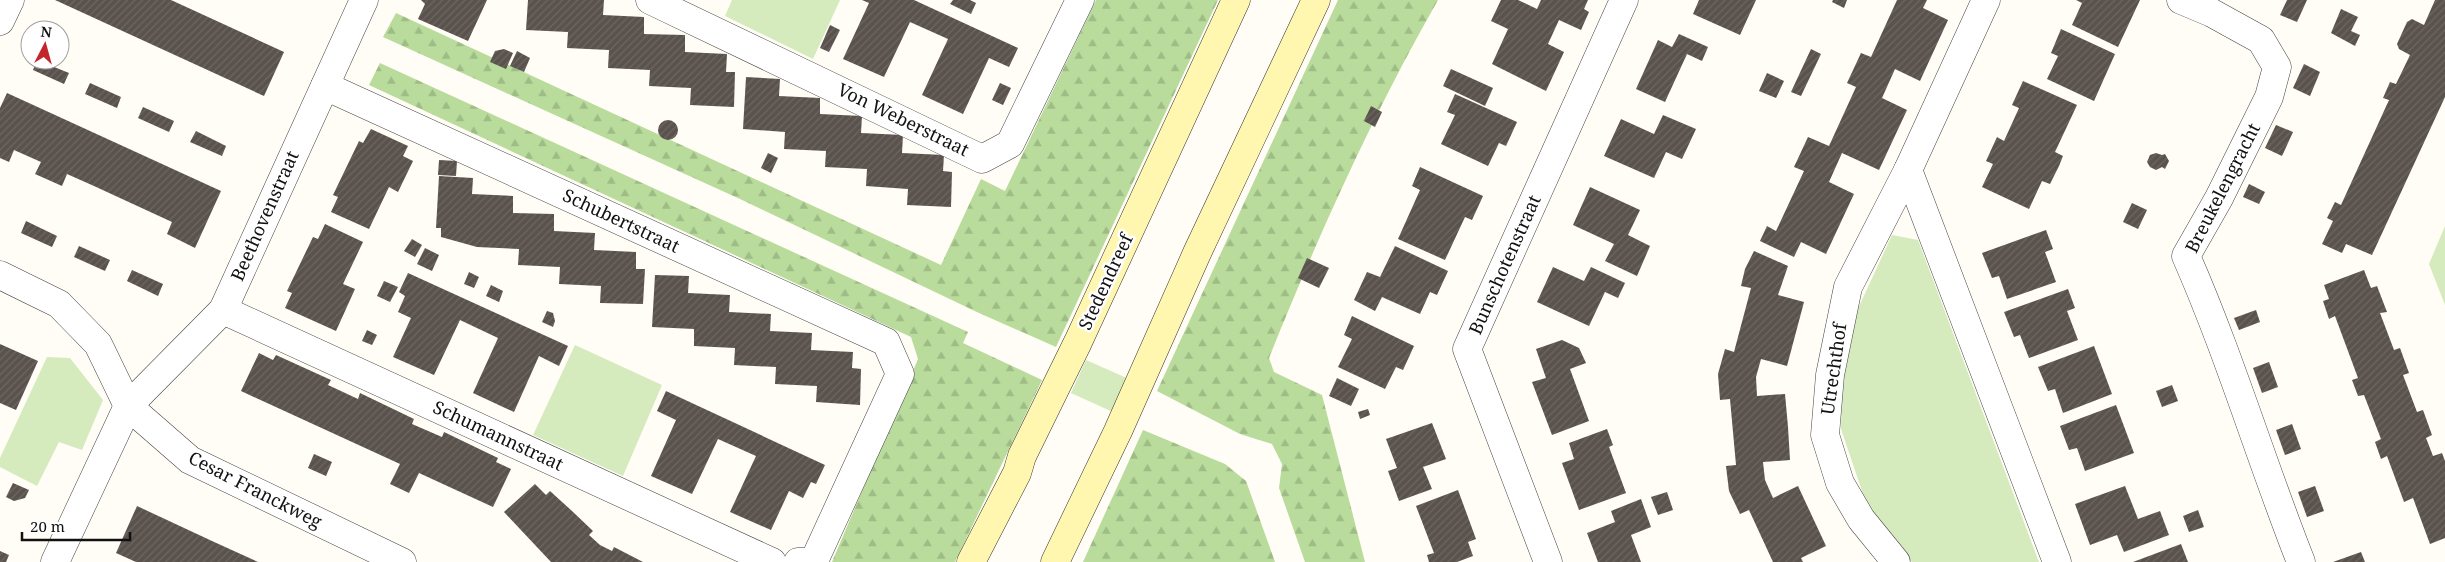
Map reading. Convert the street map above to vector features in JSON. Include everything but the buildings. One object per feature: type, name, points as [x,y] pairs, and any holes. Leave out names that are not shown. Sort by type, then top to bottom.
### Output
[{"type":"main road","name":"Stedendreef","points":[[971,562],[1017,473],[1022,456],[1078,342],[1236,0]]},
{"type":"main road","points":[[1055,562],[1118,431],[1197,253],[1316,0]]},
{"type":"street","points":[[0,21],[10,0]]},
{"type":"street","name":"Beethovenstraat","points":[[55,562],[128,406],[223,310],[364,0]]},
{"type":"street","name":"Von Weberstraat","points":[[650,0],[982,158],[1010,144],[1080,0]]},
{"type":"street","name":"Bunschotenstraat","points":[[1548,562],[1467,349],[1624,0]]},
{"type":"street","name":"Utrechthof","points":[[1896,562],[1861,519],[1840,483],[1825,434],[1830,375],[1848,287],[1908,170],[1986,0]]},
{"type":"street","name":"Breukelengracht","points":[[2181,0],[2212,13],[2261,40],[2277,67],[2269,98],[2219,198],[2186,256],[2210,310],[2275,496],[2301,562]]},
{"type":"street","name":"Schubertstraat","points":[[325,86],[886,342],[900,374],[814,561],[798,562]]},
{"type":"street","points":[[1908,170],[2057,562]]},
{"type":"street","name":"Cesar Franckweg","points":[[0,275],[60,304],[98,344],[128,406],[190,460],[402,562]]},
{"type":"street","name":"Schumannstraat","points":[[223,310],[772,562]]},
{"type":"green space","points":[[732,0],[840,0],[813,59],[725,16]]},
{"type":"green space","points":[[1096,0],[1218,0],[1056,347],[979,313],[740,199],[383,37],[396,13],[941,265],[981,179],[1005,191]]},
{"type":"green space","points":[[1338,0],[1438,0],[1369,131],[1327,221],[1269,358],[1274,372],[1322,395],[1365,562],[1305,562],[1279,488],[1282,464],[1272,444],[1240,434],[1157,391]]},
{"type":"green space","points":[[380,63],[968,332],[963,343],[1042,380],[955,562],[832,562],[918,359],[911,337],[369,85]]},
{"type":"green space","points":[[2445,226],[2445,305],[2429,264]]},
{"type":"green space","points":[[1892,235],[1918,240],[2039,562],[1912,562],[1866,503],[1841,429],[1842,382],[1850,326]]},
{"type":"green space","points":[[575,345],[662,385],[623,476],[533,435]]},
{"type":"green space","points":[[47,357],[70,358],[103,400],[82,450],[59,442],[37,486],[0,467],[0,458]]},
{"type":"green space","points":[[1086,360],[1129,379],[1115,413],[1071,393]]},
{"type":"green space","points":[[1143,430],[1225,464],[1246,481],[1275,562],[1083,562]]}]
